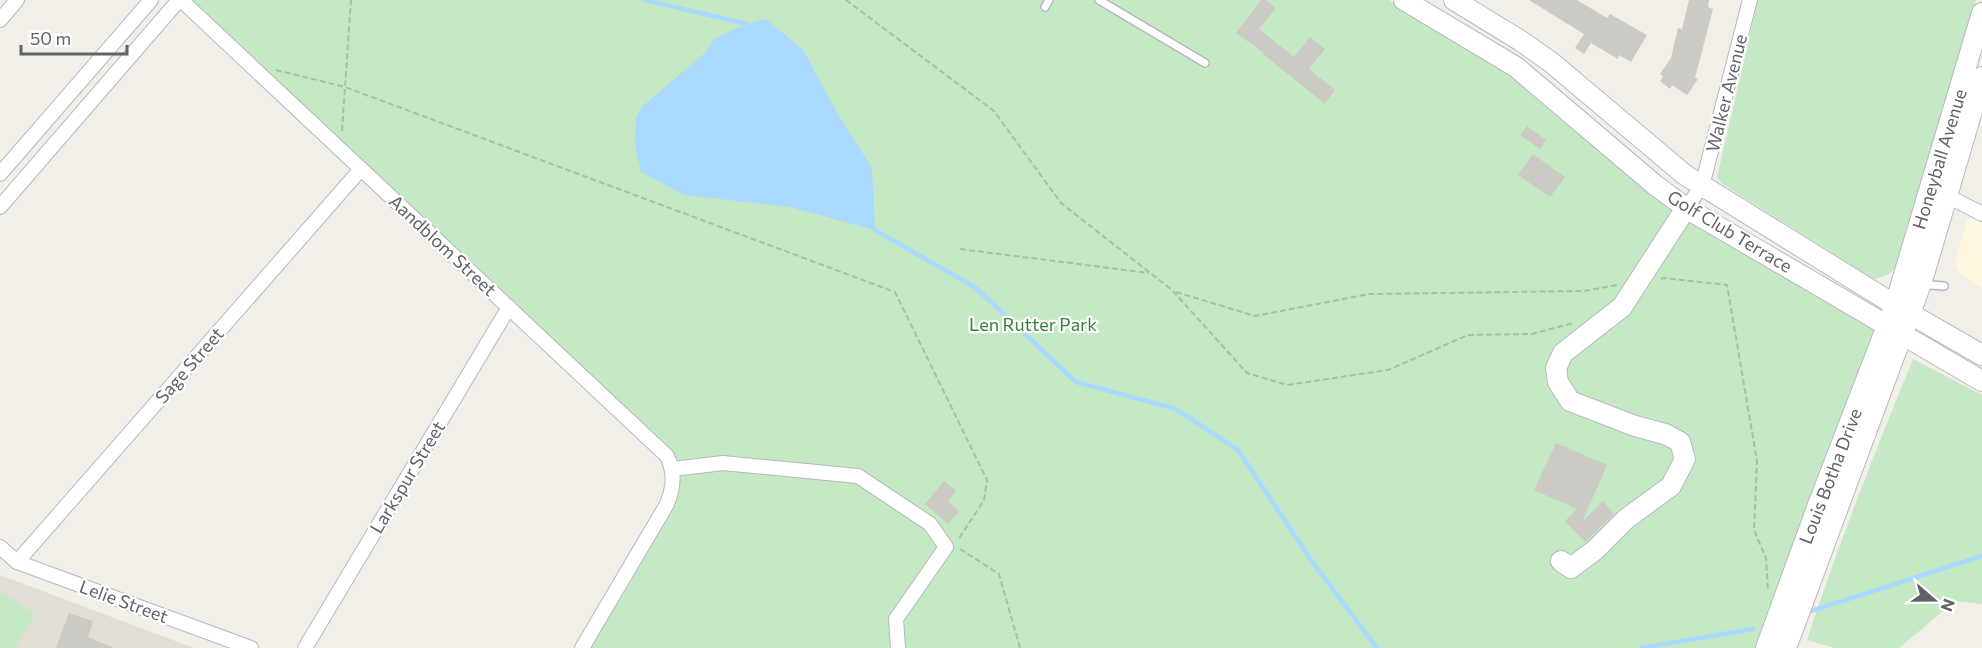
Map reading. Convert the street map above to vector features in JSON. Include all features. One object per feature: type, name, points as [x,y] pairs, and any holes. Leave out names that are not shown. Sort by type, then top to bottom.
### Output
[{"type":"street","points":[[0,20],[17,0]]},
{"type":"street","points":[[0,174],[151,0]]},
{"type":"street","points":[[0,207],[180,0]]},
{"type":"street","name":"Aandblom Street","points":[[180,0],[667,456],[673,469]]},
{"type":"street","name":"Golf Club Terrace","points":[[1404,0],[1516,67],[1655,185],[1686,208],[1982,381]]},
{"type":"street","name":"Golf Club Terrace","points":[[1454,0],[1552,63],[1667,162],[1702,186],[1982,355]]},
{"type":"street","name":"Walker Avenue","points":[[1702,186],[1750,0]]},
{"type":"street","name":"Honeyball Avenue","points":[[1903,309],[1922,281],[1939,192],[1982,13]]},
{"type":"street","name":"Honeyball Avenue","points":[[1903,309],[1939,192],[1982,77]]},
{"type":"street","name":"Sage Street","points":[[17,562],[361,169]]},
{"type":"street","points":[[1561,561],[1571,568],[1595,550],[1626,519],[1671,486],[1685,459],[1680,442],[1665,434],[1635,426],[1570,401],[1558,382],[1556,368],[1563,353],[1622,307],[1702,186]]},
{"type":"street","points":[[1939,192],[1982,214]]},
{"type":"street","name":"Larkspur Street","points":[[305,648],[509,307]]},
{"type":"street","name":"Louis Botha Drive","points":[[1782,631],[1903,309]]},
{"type":"street","points":[[582,648],[668,504],[674,482],[673,469],[723,463],[858,476],[930,524],[946,547],[896,619],[898,648]]},
{"type":"street","name":"Lelie Street","points":[[0,547],[17,562],[251,648]]},
{"type":"lane","points":[[1099,0],[1205,63]]},
{"type":"lane","points":[[1922,281],[1930,285],[1944,286]]},
{"type":"path","points":[[340,149],[351,0]]},
{"type":"path","points":[[846,0],[994,111],[1061,203],[1172,290],[1247,373],[1287,385],[1388,370],[1468,334],[1532,334],[1573,323]]},
{"type":"path","points":[[269,68],[345,87],[895,292],[987,480],[984,500],[955,546],[999,574],[1020,648]]},
{"type":"path","points":[[960,249],[1152,274]]},
{"type":"path","points":[[1653,281],[1664,278],[1727,285],[1756,461],[1754,530],[1766,558],[1768,597]]},
{"type":"path","points":[[1175,292],[1255,316],[1370,294],[1584,291],[1618,285]]},
{"type":"shaded area","points":[[1976,215],[1982,219],[1982,288],[1960,274],[1955,262],[1967,220]]},
{"type":"shaded area","points":[[0,575],[194,648],[0,648]]},
{"type":"green space","name":"Len Rutter Park","points":[[188,0],[1389,0],[1512,73],[1626,169],[1879,328],[1757,648],[588,648],[678,470]]},
{"type":"green space","points":[[1758,0],[1976,0],[1901,255],[1896,267],[1888,275],[1873,279],[1721,183],[1717,177]]},
{"type":"green space","points":[[1913,359],[1982,395],[1982,604],[1955,601],[1899,648],[1835,648],[1807,640],[1857,499]]},
{"type":"green space","points":[[0,591],[35,614],[15,648],[0,648]]},
{"type":"water","points":[[766,19],[803,50],[839,116],[872,168],[875,230],[790,207],[684,195],[641,172],[635,145],[636,117],[644,105],[705,53],[715,38],[747,24]]},
{"type":"building","points":[[1261,0],[1266,0],[1276,8],[1259,29],[1294,57],[1310,37],[1325,49],[1309,69],[1335,90],[1325,104],[1264,53],[1236,33]]},
{"type":"building","points":[[1529,0],[1577,0],[1607,18],[1610,14],[1647,35],[1631,62],[1619,55],[1618,59],[1591,43],[1584,54],[1575,48],[1584,34]]},
{"type":"building","points":[[1689,0],[1709,0],[1708,7],[1713,9],[1695,78],[1698,79],[1687,95],[1672,85],[1670,89],[1660,81],[1663,76],[1660,74],[1671,58],[1678,28],[1682,29]]},
{"type":"building","points":[[1527,126],[1546,140],[1540,149],[1520,135]]},
{"type":"building","points":[[1533,154],[1565,177],[1550,197],[1518,175]]},
{"type":"building","points":[[1556,443],[1607,465],[1582,522],[1603,501],[1614,514],[1585,542],[1565,521],[1577,509],[1534,490]]},
{"type":"building","points":[[944,481],[956,491],[948,501],[959,511],[948,524],[925,504]]},
{"type":"building","points":[[69,613],[93,621],[88,637],[114,648],[56,648]]},
{"type":"waterway","points":[[645,0],[747,24]]},
{"type":"waterway","points":[[875,230],[976,288],[1076,382],[1176,409],[1238,450],[1311,560],[1377,648]]},
{"type":"waterway","points":[[1805,613],[1982,556]]},
{"type":"waterway","points":[[1641,648],[1753,629]]}]
